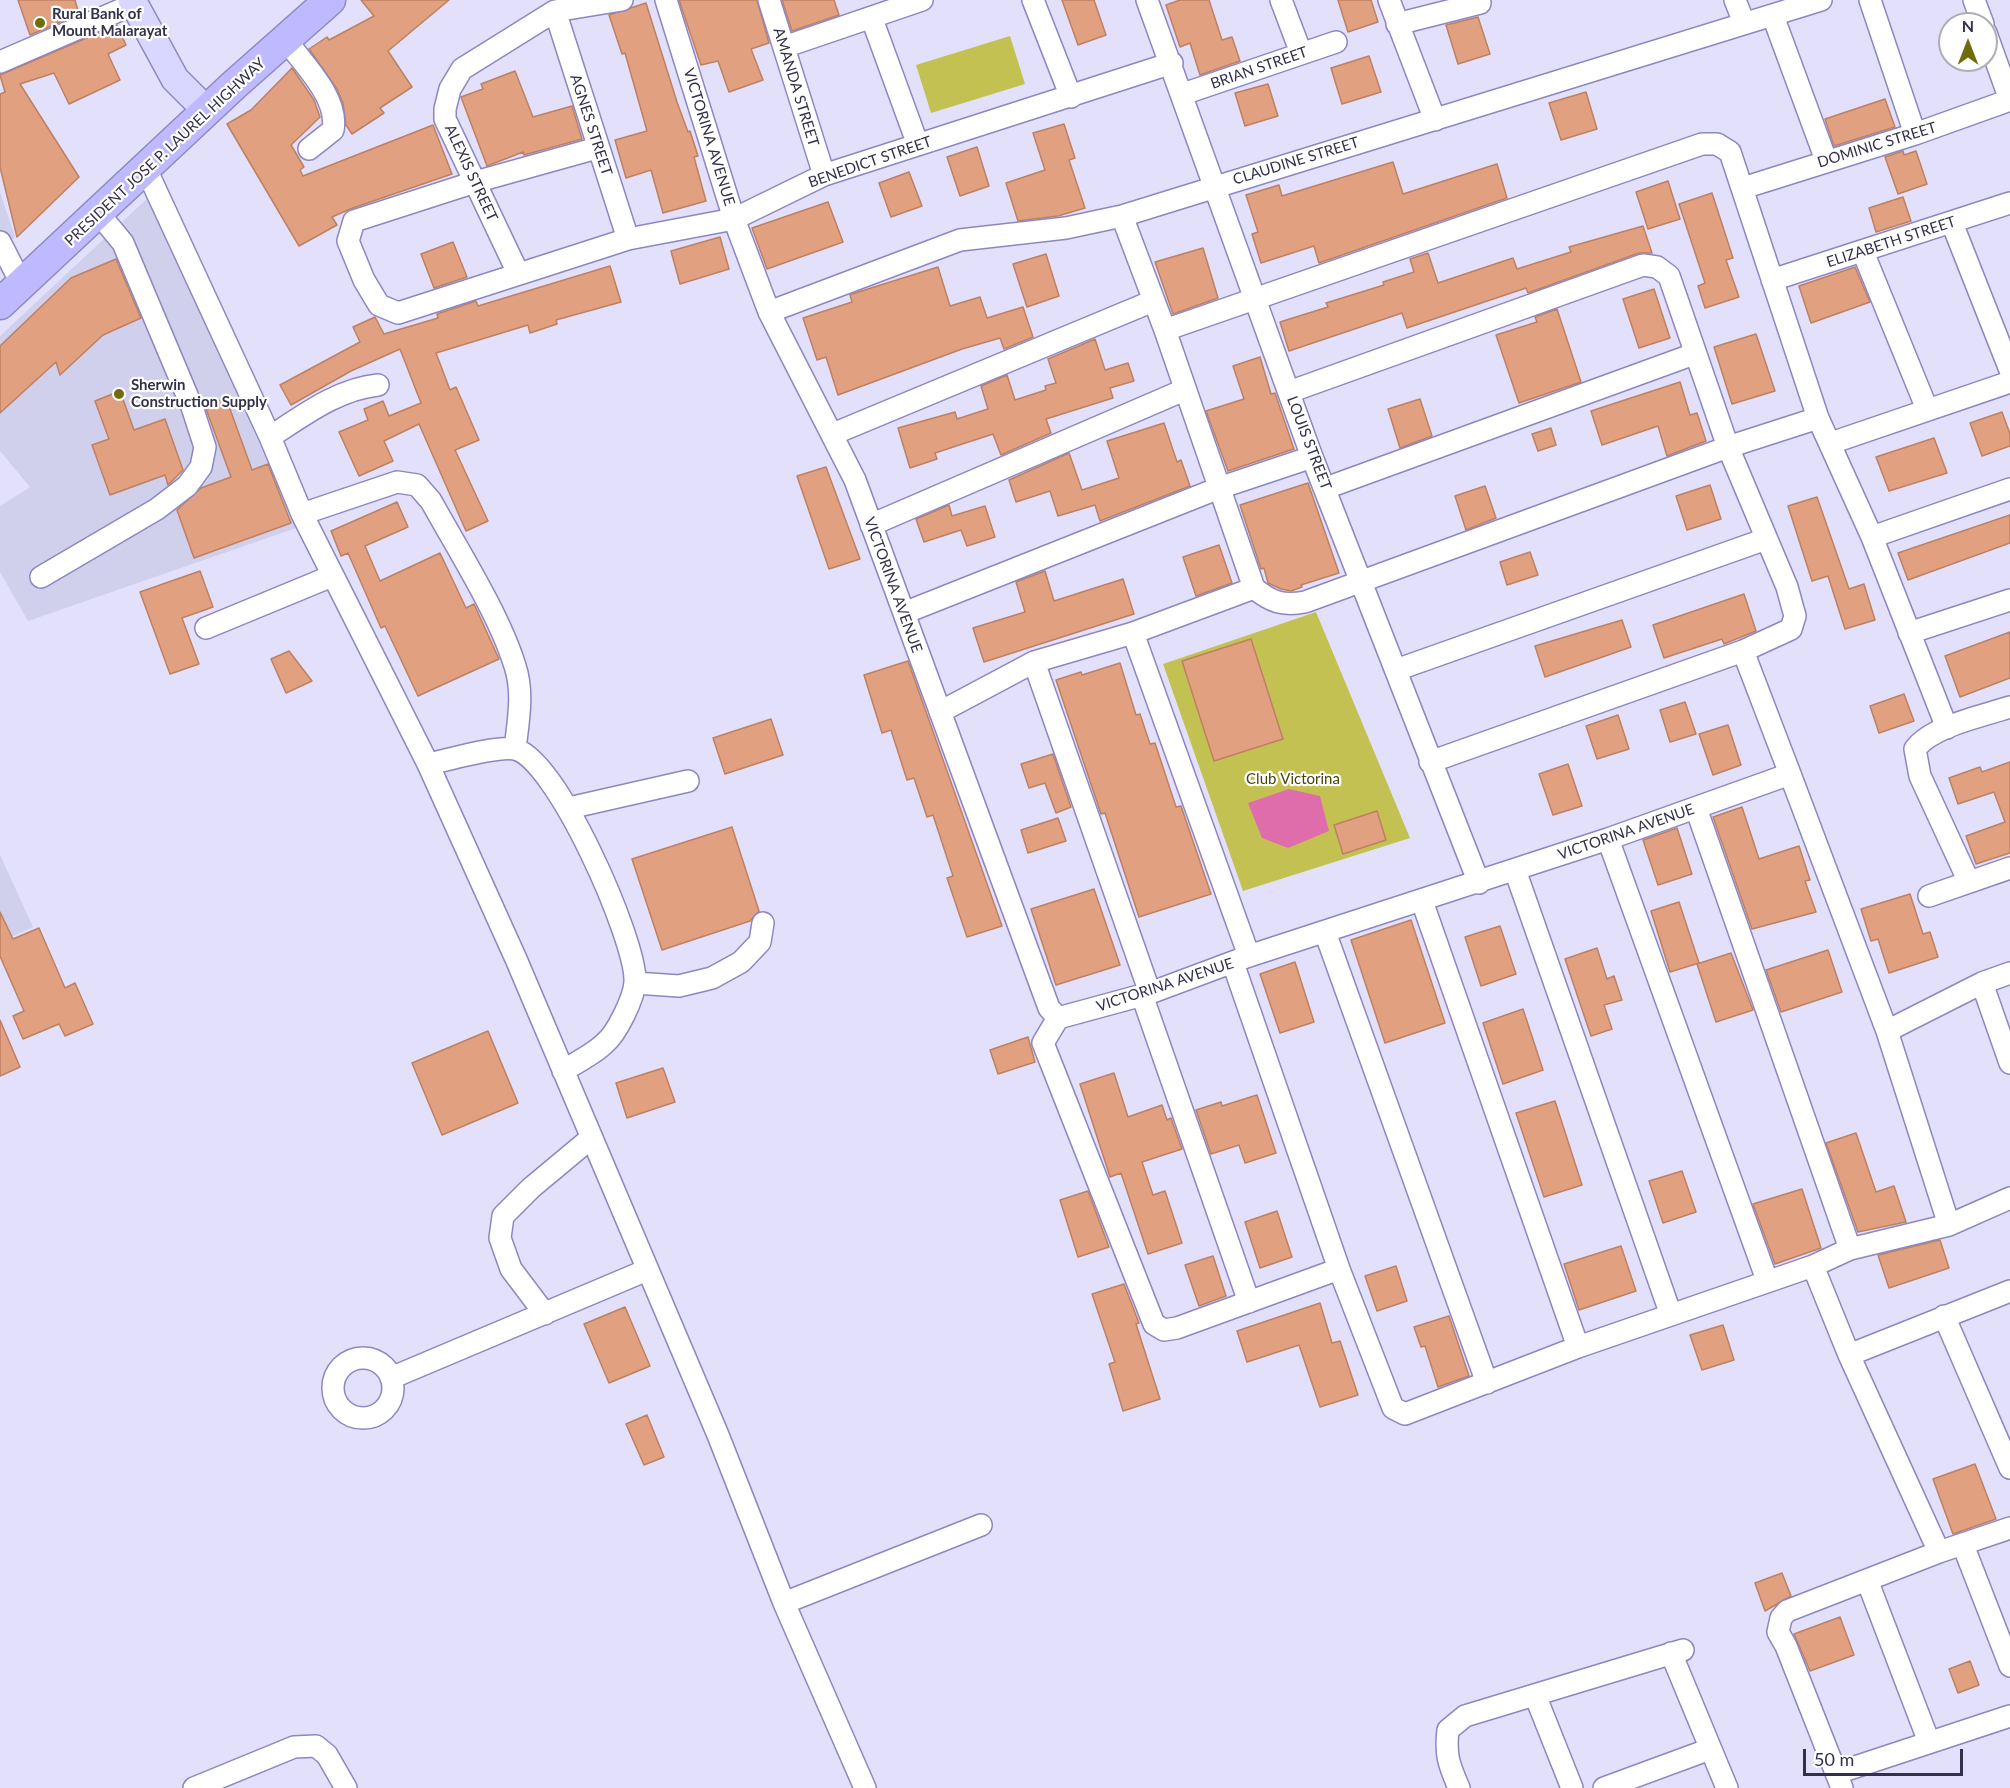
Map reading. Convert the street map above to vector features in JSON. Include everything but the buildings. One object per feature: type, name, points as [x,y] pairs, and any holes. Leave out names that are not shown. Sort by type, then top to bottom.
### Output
[{"type":"highway","name":"PRESIDENT JOSE P. LAUREL HIGHWAY","points":[[11,294],[330,0]]},
{"type":"main road","points":[[133,2],[175,79],[207,111]]},
{"type":"street","name":"ALEXIS STREET","points":[[518,273],[445,119],[450,89],[462,69],[555,11],[622,0]]},
{"type":"street","name":"VICTORINA AVENUE","points":[[666,0],[735,219],[770,312],[855,480],[1049,1008],[1058,1018],[1146,994],[1241,960],[1608,839],[1790,774]]},
{"type":"street","name":"AMANDA STREET","points":[[769,0],[824,175]]},
{"type":"street","points":[[784,47],[872,19],[922,0]]},
{"type":"street","points":[[1033,0],[1071,97]]},
{"type":"street","name":"LOUIS STREET","points":[[1148,0],[1312,457],[1479,883]]},
{"type":"street","points":[[1281,0],[1302,53]]},
{"type":"street","points":[[1389,0],[1434,120]]},
{"type":"street","points":[[1735,0],[1744,23]]},
{"type":"street","name":"CLAUDINE STREET","points":[[770,312],[960,240],[1066,228],[1122,216],[1821,0]]},
{"type":"street","points":[[1870,0],[1915,134]]},
{"type":"street","points":[[0,62],[133,2]]},
{"type":"street","points":[[1397,24],[1480,3]]},
{"type":"street","name":"AGNES STREET","points":[[555,11],[628,239]]},
{"type":"street","points":[[1773,16],[1826,160]]},
{"type":"street","points":[[872,19],[918,145]]},
{"type":"street","points":[[286,40],[330,103],[335,120],[333,130],[309,149]]},
{"type":"street","name":"BRIAN STREET","points":[[1183,94],[1336,42]]},
{"type":"street","name":"BENEDICT STREET","points":[[475,182],[354,221],[348,241],[363,280],[379,305],[398,313],[628,239],[735,219],[824,175],[1172,63]]},
{"type":"street","points":[[1998,66],[2010,100]]},
{"type":"street","name":"DOMINIC STREET","points":[[1743,188],[1826,160],[1915,134],[2010,100]]},
{"type":"street","points":[[1165,330],[1702,144],[1718,144],[1730,152],[1818,418],[1832,444],[1872,537],[1947,728]]},
{"type":"street","points":[[475,182],[597,148]]},
{"type":"street","points":[[146,169],[270,437],[302,514],[428,764],[563,1071],[718,1435],[784,1603],[865,1788]]},
{"type":"street","name":"ELIZABETH STREET","points":[[1772,280],[2010,203]]},
{"type":"street","points":[[41,577],[157,509],[187,486],[201,467],[205,447],[192,407],[123,243],[99,214]]},
{"type":"street","points":[[1122,216],[1165,330],[1254,588],[1272,602],[1290,605],[1728,447],[1818,418]]},
{"type":"street","points":[[1952,223],[2010,369]]},
{"type":"street","points":[[0,242],[11,294]]},
{"type":"street","points":[[1863,252],[1927,409]]},
{"type":"street","points":[[1289,392],[1643,265],[1657,267],[1669,276],[1694,354],[1728,447],[1787,587],[1795,616],[1791,629],[1743,651],[1430,762]]},
{"type":"street","points":[[832,434],[1153,301]]},
{"type":"street","points":[[1326,488],[1694,354]]},
{"type":"street","points":[[1832,444],[1927,409],[2010,382]]},
{"type":"street","points":[[270,437],[325,402],[360,387],[378,385]]},
{"type":"street","points":[[871,525],[1184,390]]},
{"type":"street","points":[[904,613],[1219,488],[1312,457]]},
{"type":"street","points":[[302,514],[398,482],[417,485],[431,501],[496,621],[516,667],[520,709],[514,749]]},
{"type":"street","points":[[1872,537],[2010,489]]},
{"type":"street","points":[[1396,670],[1766,539]]},
{"type":"street","points":[[206,628],[332,576]]},
{"type":"street","points":[[940,712],[1034,662],[1133,633],[1254,588]]},
{"type":"street","points":[[1909,633],[2010,600]]},
{"type":"street","points":[[1133,633],[1241,960],[1339,1269],[1393,1408],[1405,1414],[1578,1347],[1767,1280],[1814,1266],[1851,1249],[1948,1225],[2010,1198]]},
{"type":"street","points":[[1743,651],[1887,1031],[1948,1225]]},
{"type":"street","points":[[1034,662],[1248,1302]]},
{"type":"street","points":[[1969,882],[1920,776],[1915,759],[1915,749],[1922,740],[1947,728],[2010,707]]},
{"type":"street","points":[[428,764],[514,749],[528,755],[568,808],[611,894],[632,953],[635,983],[629,1005],[607,1042],[563,1071]]},
{"type":"street","points":[[568,808],[688,781]]},
{"type":"street","points":[[1696,808],[1851,1249]]},
{"type":"street","points":[[1608,839],[1767,1280]]},
{"type":"street","points":[[1929,896],[2010,868]]},
{"type":"street","points":[[1515,870],[1671,1315]]},
{"type":"street","points":[[1422,901],[1578,1347]]},
{"type":"street","points":[[635,983],[679,986],[712,978],[741,962],[760,942],[763,923]]},
{"type":"street","points":[[1325,932],[1487,1383]]},
{"type":"street","points":[[1887,1031],[1982,982],[2010,973]]},
{"type":"street","points":[[1982,982],[2010,1063]]},
{"type":"street","points":[[1058,1018],[1043,1043],[1154,1324],[1164,1330],[1177,1328],[1339,1269]]},
{"type":"street","points":[[545,1314],[511,1269],[500,1238],[503,1216],[531,1188],[591,1138]]},
{"type":"street","points":[[1814,1266],[1849,1355],[1939,1552]]},
{"type":"street","points":[[391,1378],[647,1270]]},
{"type":"street","points":[[1849,1355],[2010,1291]]},
{"type":"street","points":[[1944,1316],[2010,1468]]},
{"type":"street","points":[[784,1603],[981,1525]]},
{"type":"street","points":[[2010,1528],[1939,1552],[1787,1611],[1781,1618],[1778,1632],[1839,1781],[1929,1743],[2010,1716]]},
{"type":"street","points":[[1963,1545],[2010,1665]]},
{"type":"street","points":[[1868,1580],[1929,1743]]},
{"type":"street","points":[[1459,1788],[1446,1756],[1448,1730],[1465,1716],[1677,1652],[1710,1749],[1726,1788]]},
{"type":"street","points":[[1535,1695],[1572,1788]]},
{"type":"street","points":[[194,1788],[294,1747],[316,1746],[333,1762],[346,1788]]},
{"type":"street","points":[[1604,1788],[1710,1749]]},
{"type":"shaded area","points":[[0,192],[15,237],[0,250]]},
{"type":"shaded area","name":"Sherwin Construction Supply","points":[[151,195],[296,528],[28,621],[0,572],[0,506],[30,487],[0,451],[0,336]]},
{"type":"shaded area","points":[[1289,789],[1320,796],[1329,831],[1288,848],[1262,838],[1248,803]]},
{"type":"shaded area","points":[[0,855],[33,927],[0,942]]},
{"type":"green space","points":[[1010,36],[1025,84],[931,113],[916,65]]},
{"type":"green space","name":"Club Victorina","points":[[1316,612],[1410,838],[1243,891],[1163,664]]},
{"type":"place","name":"Rural Bank of Mount Malarayat","points":[[40,23]]},
{"type":"place","name":"Sherwin Construction Supply","points":[[119,394]]}]
